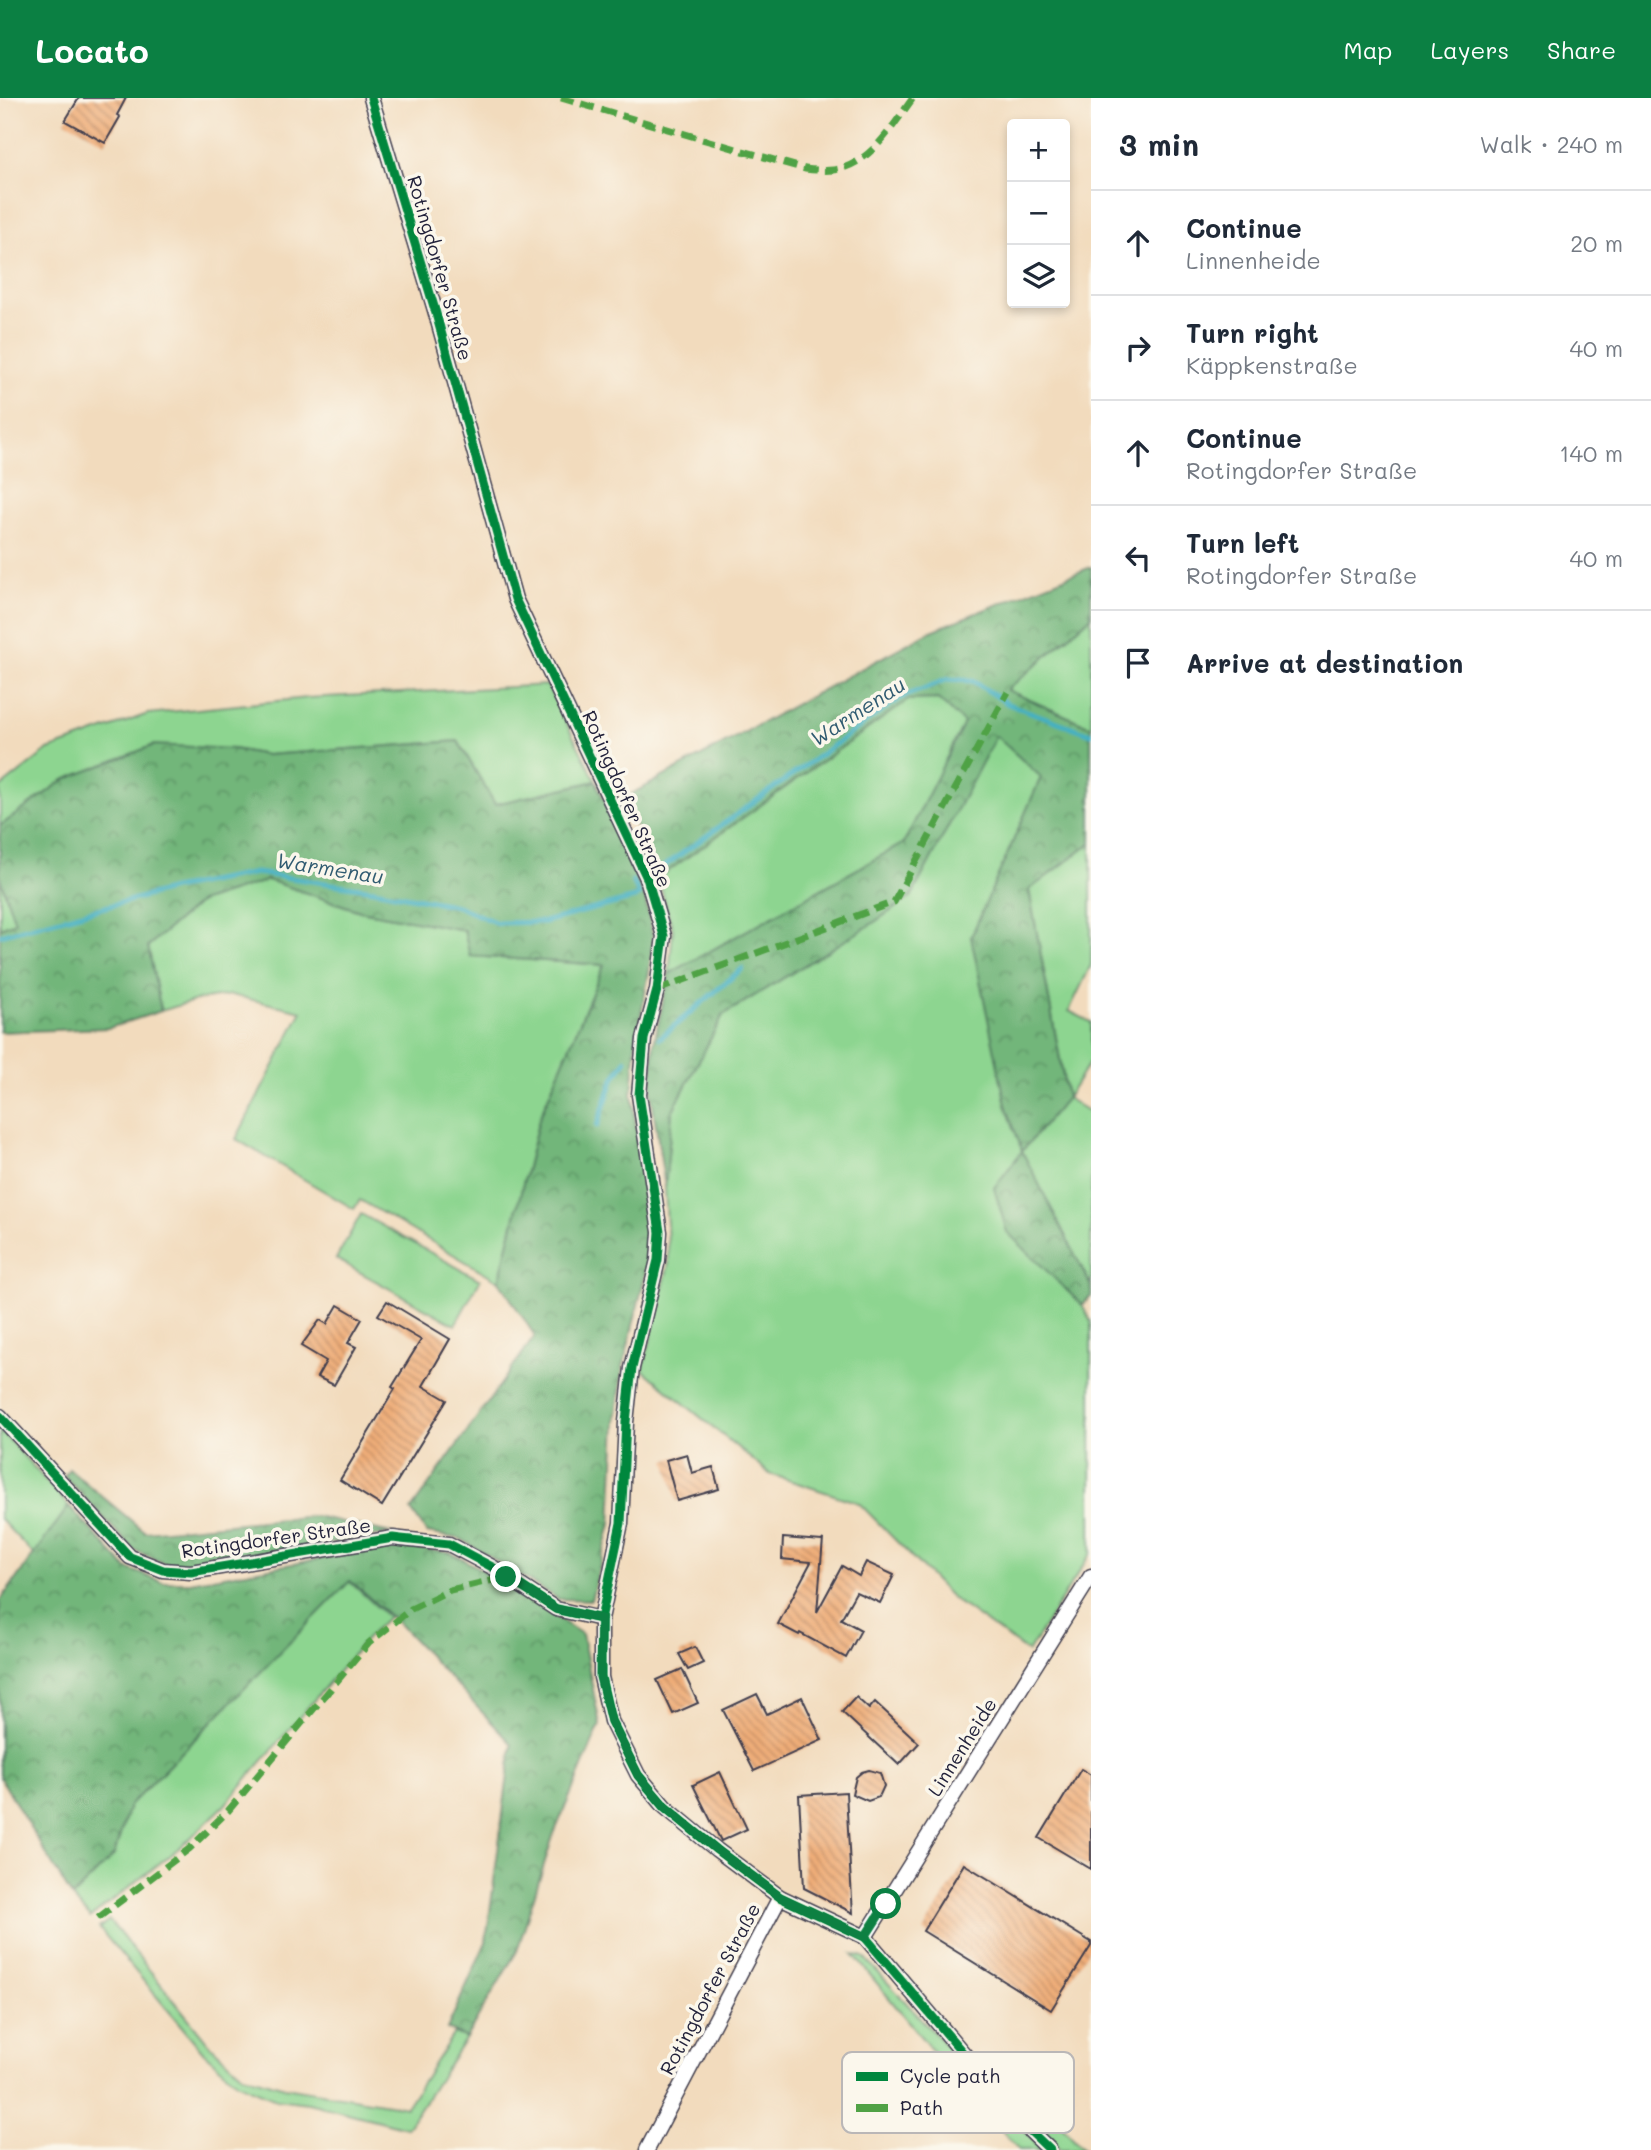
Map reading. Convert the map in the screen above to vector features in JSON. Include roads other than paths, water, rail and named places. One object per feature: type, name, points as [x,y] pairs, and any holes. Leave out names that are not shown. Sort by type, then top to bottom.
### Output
[{"type":"street","name":"Rotingdorfer Straße","points":[[370,98],[435,310],[515,599],[647,878],[664,936],[657,990],[644,1039],[639,1095],[660,1232],[658,1260],[632,1368],[626,1422],[621,1523],[601,1619],[600,1677],[611,1721],[638,1775],[665,1807],[780,1897],[647,2150]]},
{"type":"street","name":"Rotingdorfer Straße","points":[[0,1416],[130,1557],[163,1570],[191,1572],[393,1538],[449,1545],[494,1568],[556,1609],[601,1619]]},
{"type":"street","name":"Linnenheide","points":[[865,1937],[1091,1576]]},
{"type":"street","points":[[780,1897],[865,1937],[962,2052]]},
{"type":"street","points":[[1032,2133],[1050,2150]]},
{"type":"waterway","name":"Warmenau","points":[[663,867],[900,698],[948,679],[973,681],[1008,704],[1091,734]]},
{"type":"waterway","name":"Warmenau","points":[[0,935],[173,889],[256,873],[374,890],[457,906],[497,923],[544,922],[635,898],[639,895],[633,881]]},
{"type":"waterway","points":[[660,1038],[742,969]]},
{"type":"waterway","points":[[597,1126],[613,1080],[626,1060]]}]
